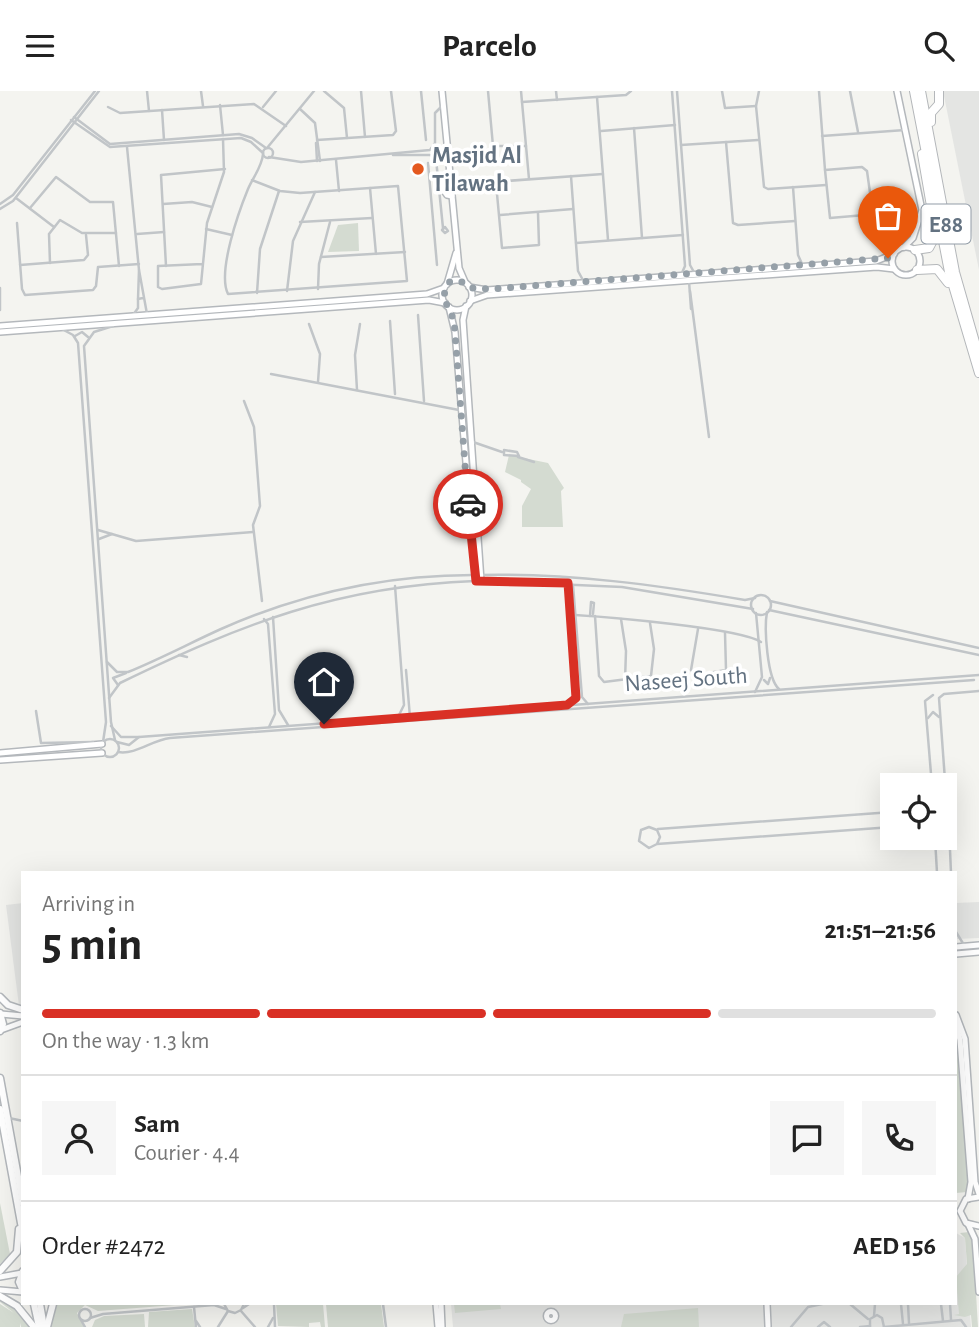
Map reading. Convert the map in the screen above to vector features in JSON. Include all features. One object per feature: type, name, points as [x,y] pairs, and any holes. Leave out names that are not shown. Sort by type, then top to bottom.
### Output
[{"type":"highway","name":"E88","points":[[914,91],[957,307],[979,373]]},
{"type":"highway","name":"E88","points":[[923,91],[955,272],[979,356]]},
{"type":"highway","points":[[923,91],[928,105],[933,107],[938,103],[937,91]]},
{"type":"highway","points":[[932,146],[934,136],[930,115],[939,104],[937,91]]},
{"type":"highway","points":[[915,250],[932,245],[936,235],[915,116],[918,110]]},
{"type":"highway","points":[[917,271],[929,267],[942,272],[957,307]]},
{"type":"main road","points":[[0,997],[21,1012]]},
{"type":"main road","points":[[0,1014],[1,1030]]},
{"type":"main road","points":[[0,1078],[20,1205],[18,1248],[12,1260],[0,1271]]},
{"type":"main road","points":[[0,1109],[20,1205]]},
{"type":"main road","points":[[0,1296],[18,1305],[41,1327]]},
{"type":"main road","points":[[34,1305],[41,1327]]},
{"type":"main road","points":[[40,1305],[41,1327]]},
{"type":"main road","points":[[41,1327],[52,1305]]},
{"type":"street","points":[[0,204],[20,188],[97,91]]},
{"type":"street","points":[[147,91],[149,111]]},
{"type":"street","points":[[201,91],[203,106]]},
{"type":"street","points":[[263,107],[276,91]]},
{"type":"street","points":[[252,180],[280,191],[307,193],[398,186],[401,193],[408,275],[406,282],[236,295],[229,292],[226,284],[232,236],[252,180],[261,164],[263,153],[274,143],[314,91]]},
{"type":"street","points":[[324,91],[344,108],[347,139]]},
{"type":"street","points":[[361,91],[365,137]]},
{"type":"street","points":[[317,140],[387,136],[395,126],[391,91]]},
{"type":"street","points":[[421,91],[426,140]]},
{"type":"street","points":[[442,91],[459,271],[467,285],[468,303],[463,320],[478,578]]},
{"type":"street","points":[[488,91],[493,146],[526,146]]},
{"type":"street","points":[[522,91],[528,179]]},
{"type":"street","points":[[556,91],[556,100]]},
{"type":"street","points":[[522,102],[626,95],[631,91]]},
{"type":"street","points":[[672,91],[685,265],[681,275]]},
{"type":"street","points":[[677,91],[690,265],[695,274]]},
{"type":"street","points":[[722,91],[723,106],[726,109],[756,106]]},
{"type":"street","points":[[759,91],[756,106],[764,187],[826,185]]},
{"type":"street","points":[[819,91],[826,185],[830,218],[865,215],[873,206],[864,167],[825,170]]},
{"type":"street","points":[[850,91],[859,133]]},
{"type":"street","points":[[0,332],[426,300],[458,309],[487,295],[880,267],[894,269],[907,276],[917,271],[920,260],[913,239],[922,210],[897,91]]},
{"type":"street","points":[[597,97],[608,240]]},
{"type":"street","points":[[108,107],[120,113],[251,103],[263,107],[286,127]]},
{"type":"street","points":[[202,264],[157,267],[158,283],[165,289],[200,285],[206,229],[225,169],[220,105]]},
{"type":"street","points":[[223,137],[246,139],[269,158],[296,162],[425,151],[435,145],[434,116],[438,107],[443,105]]},
{"type":"street","points":[[300,109],[315,123],[318,161]]},
{"type":"street","points":[[162,110],[164,140]]},
{"type":"street","points":[[74,120],[104,146],[245,135],[279,158]]},
{"type":"street","points":[[600,131],[675,125]]},
{"type":"street","points":[[634,128],[642,238]]},
{"type":"street","points":[[822,135],[905,130]]},
{"type":"street","points":[[129,145],[164,140],[215,138]]},
{"type":"street","points":[[681,145],[759,139]]},
{"type":"street","points":[[726,142],[733,223],[738,225],[795,221]]},
{"type":"street","points":[[261,164],[269,158],[274,143]]},
{"type":"street","points":[[129,145],[139,264],[137,285],[149,316]]},
{"type":"street","points":[[425,151],[425,156]]},
{"type":"street","points":[[408,152],[408,157]]},
{"type":"street","points":[[390,155],[436,159],[444,230]]},
{"type":"street","points":[[224,156],[230,157]]},
{"type":"street","points":[[337,160],[340,191]]},
{"type":"street","points":[[428,163],[437,265]]},
{"type":"street","points":[[164,266],[160,177],[163,173],[225,169]]},
{"type":"street","points":[[451,185],[603,174]]},
{"type":"street","points":[[571,176],[578,271],[584,282]]},
{"type":"street","points":[[30,208],[57,177],[90,202],[113,202],[119,266]]},
{"type":"street","points":[[496,182],[500,244],[506,249],[539,245],[538,213]]},
{"type":"street","points":[[440,185],[452,196]]},
{"type":"street","points":[[793,187],[798,255],[803,266]]},
{"type":"street","points":[[0,209],[16,198],[20,188]]},
{"type":"street","points":[[370,188],[376,254]]},
{"type":"street","points":[[257,293],[260,249],[280,191]]},
{"type":"street","points":[[307,193],[310,199]]},
{"type":"street","points":[[287,291],[289,264],[300,222],[315,193]]},
{"type":"street","points":[[16,198],[54,227]]},
{"type":"street","points":[[162,204],[192,202],[212,207]]},
{"type":"street","points":[[498,216],[573,209]]},
{"type":"street","points":[[300,222],[372,218]]},
{"type":"street","points":[[50,263],[49,234],[62,219],[86,234],[116,233]]},
{"type":"street","points":[[318,289],[321,257],[330,222]]},
{"type":"street","points":[[17,223],[22,291],[27,295],[92,291],[96,286],[97,267],[139,264]]},
{"type":"street","points":[[206,229],[232,236]]},
{"type":"street","points":[[434,229],[455,232]]},
{"type":"street","points":[[434,234],[444,230]]},
{"type":"street","points":[[137,234],[164,232]]},
{"type":"street","points":[[455,232],[455,257],[445,286],[447,305],[454,320],[478,578]]},
{"type":"street","points":[[20,265],[86,260],[86,234]]},
{"type":"street","points":[[576,243],[683,235]]},
{"type":"street","points":[[0,326],[428,294],[456,280],[483,290],[879,260],[894,254],[913,239]]},
{"type":"street","points":[[904,247],[915,250]]},
{"type":"street","points":[[321,257],[406,252]]},
{"type":"street","points":[[894,254],[894,269]]},
{"type":"street","points":[[793,267],[798,255]]},
{"type":"street","points":[[131,317],[141,299],[139,270]]},
{"type":"street","points":[[573,283],[578,271]]},
{"type":"street","points":[[689,281],[709,437]]},
{"type":"street","points":[[137,285],[142,285]]},
{"type":"street","points":[[0,288],[0,310]]},
{"type":"street","points":[[418,315],[424,401]]},
{"type":"street","points":[[390,321],[394,396]]},
{"type":"street","points":[[117,323],[88,337],[84,346],[84,361],[111,726],[118,752]]},
{"type":"street","points":[[309,324],[320,354],[318,383]]},
{"type":"street","points":[[357,390],[355,355],[360,324]]},
{"type":"street","points":[[60,328],[75,336]]},
{"type":"street","points":[[75,336],[82,332],[88,337]]},
{"type":"street","points":[[75,336],[100,636],[106,732],[101,743],[102,753]]},
{"type":"street","points":[[271,374],[451,406],[461,412]]},
{"type":"street","points":[[451,406],[460,400]]},
{"type":"street","points":[[244,401],[254,427],[260,506],[253,522],[253,532],[262,601]]},
{"type":"street","points":[[472,444],[517,452],[518,457],[534,462]]},
{"type":"street","points":[[97,530],[136,541],[253,532]]},
{"type":"street","points":[[99,539],[115,533]]},
{"type":"street","points":[[118,685],[113,678],[222,629],[309,599],[394,580],[572,577],[667,586],[745,600],[763,595],[770,601],[979,648]]},
{"type":"street","points":[[109,698],[118,685],[163,662],[226,634],[268,621],[274,616],[395,586],[478,578],[645,589],[753,609],[757,613],[760,632],[762,673],[762,683],[755,692]]},
{"type":"street","points":[[568,583],[579,701],[582,697]]},
{"type":"street","points":[[573,583],[582,697],[588,704]]},
{"type":"street","points":[[395,586],[403,711]]},
{"type":"street","points":[[753,609],[755,598]]},
{"type":"street","points":[[770,601],[768,611],[771,669],[773,683],[782,690]]},
{"type":"street","points":[[757,613],[768,611],[815,618],[979,655]]},
{"type":"street","points":[[575,615],[698,629],[751,637],[761,642]]},
{"type":"street","points":[[268,621],[274,616]]},
{"type":"street","points":[[592,616],[600,678],[604,681],[652,675],[654,647],[650,623]]},
{"type":"street","points":[[815,618],[818,624]]},
{"type":"street","points":[[621,619],[626,651],[625,680]]},
{"type":"street","points":[[268,621],[274,720],[268,728]]},
{"type":"street","points":[[268,621],[282,719],[291,726]]},
{"type":"street","points":[[698,629],[691,670],[695,675],[726,670],[725,633]]},
{"type":"street","points":[[751,637],[760,632]]},
{"type":"street","points":[[220,642],[226,634]]},
{"type":"street","points":[[100,636],[105,635]]},
{"type":"street","points":[[179,655],[187,657]]},
{"type":"street","points":[[107,662],[114,671],[126,673]]},
{"type":"street","points":[[159,671],[163,662]]},
{"type":"street","points":[[762,673],[764,683],[769,684],[771,669]]},
{"type":"street","points":[[406,670],[410,715]]},
{"type":"street","points":[[269,674],[272,679]]},
{"type":"street","name":"Naseej South","points":[[111,726],[121,737],[139,737],[979,675]]},
{"type":"street","points":[[0,760],[102,753],[111,757],[118,752],[130,753],[151,742],[170,738],[974,680]]},
{"type":"street","points":[[944,773],[941,695],[979,691]]},
{"type":"street","points":[[567,705],[577,695]]},
{"type":"street","points":[[931,773],[926,699],[933,695]]},
{"type":"street","points":[[409,708],[420,717]]},
{"type":"street","points":[[36,711],[41,743],[101,743]]},
{"type":"street","points":[[403,711],[410,715]]},
{"type":"street","points":[[395,718],[403,711]]},
{"type":"street","points":[[927,725],[929,714],[933,712],[939,715],[941,725]]},
{"type":"street","points":[[274,720],[278,723],[282,719]]},
{"type":"street","points":[[0,753],[101,743],[107,739],[129,745],[139,737]]},
{"type":"street","points":[[880,813],[657,829],[646,827],[639,838],[645,847],[880,828]]},
{"type":"street","points":[[657,829],[660,837],[657,844]]},
{"type":"street","points":[[936,850],[937,871]]},
{"type":"street","points":[[950,850],[950,871]]},
{"type":"street","points":[[957,934],[960,942],[967,946]]},
{"type":"street","points":[[957,947],[979,945]]},
{"type":"street","points":[[957,954],[979,952]]},
{"type":"street","points":[[0,1014],[21,1013]]},
{"type":"street","points":[[957,1018],[965,1039],[979,1195],[968,1199],[957,1208]]},
{"type":"street","points":[[1,1030],[21,1023]]},
{"type":"street","points":[[957,1028],[971,1182],[968,1199]]},
{"type":"street","points":[[6,1116],[21,1121]]},
{"type":"street","points":[[9,1132],[21,1123]]},
{"type":"street","points":[[962,1205],[961,1213],[975,1239],[979,1292]]},
{"type":"street","points":[[957,1218],[979,1226]]},
{"type":"street","points":[[0,1277],[21,1272]]},
{"type":"street","points":[[0,1290],[21,1291]]},
{"type":"street","points":[[89,1311],[90,1319],[86,1327],[81,1320],[81,1310],[89,1311],[103,1314],[216,1305],[234,1313],[242,1308],[254,1326]]},
{"type":"street","points":[[224,1305],[227,1310]]},
{"type":"street","points":[[274,1305],[275,1327]]},
{"type":"street","points":[[384,1305],[386,1327]]},
{"type":"street","points":[[438,1305],[440,1327]]},
{"type":"street","points":[[550,1305],[547,1316],[551,1323]]},
{"type":"street","points":[[767,1305],[767,1327]]},
{"type":"street","points":[[790,1327],[808,1307],[817,1305]]},
{"type":"street","points":[[850,1305],[869,1321],[870,1327],[860,1327]]},
{"type":"street","points":[[901,1305],[903,1324]]},
{"type":"street","points":[[908,1305],[909,1325]]},
{"type":"street","points":[[942,1305],[943,1321]]},
{"type":"street","points":[[950,1305],[951,1320]]},
{"type":"street","points":[[875,1306],[875,1316]]},
{"type":"street","points":[[194,1307],[198,1327]]},
{"type":"street","points":[[218,1327],[227,1310]]},
{"type":"street","points":[[268,1327],[274,1313]]},
{"type":"street","points":[[81,1320],[103,1314]]},
{"type":"street","points":[[864,1314],[875,1316],[884,1325],[963,1320],[966,1327]]},
{"type":"street","points":[[869,1321],[875,1316]]},
{"type":"street","points":[[818,1327],[824,1322],[830,1327]]},
{"type":"shaded area","points":[[943,91],[979,91],[979,270]]},
{"type":"shaded area","points":[[358,223],[359,251],[328,252],[338,225]]},
{"type":"shaded area","points":[[509,455],[548,463],[564,488],[561,491],[563,527],[522,527],[522,506],[531,489],[505,472]]},
{"type":"shaded area","points":[[979,902],[979,938],[957,939],[957,903]]},
{"type":"shaded area","points":[[21,903],[21,1006],[19,1006],[6,905]]},
{"type":"shaded area","points":[[957,1049],[969,1185],[967,1192],[957,1193]]},
{"type":"shaded area","points":[[0,1203],[10,1254],[0,1264]]},
{"type":"shaded area","points":[[969,1232],[973,1242],[978,1327],[972,1327],[971,1315],[954,1315],[959,1314],[957,1276],[967,1264],[965,1238],[960,1233]]},
{"type":"shaded area","points":[[957,1234],[965,1238],[971,1327],[453,1327],[451,1305],[957,1305]]},
{"type":"shaded area","points":[[0,1299],[15,1307],[31,1327],[21,1327],[20,1323],[20,1327],[0,1327],[0,1304],[14,1313],[0,1302]]},
{"type":"shaded area","points":[[57,1305],[85,1305],[77,1313],[84,1327],[50,1327]]},
{"type":"shaded area","points":[[85,1305],[175,1305],[98,1311]]},
{"type":"shaded area","points":[[276,1305],[323,1305],[325,1327],[321,1327],[320,1322],[309,1323],[309,1327],[278,1326]]},
{"type":"shaded area","points":[[326,1305],[381,1305],[384,1327],[328,1327]]},
{"type":"shaded area","points":[[454,1305],[500,1305],[501,1309],[455,1313]]},
{"type":"shaded area","points":[[698,1308],[699,1327],[621,1327],[624,1314]]},
{"type":"shaded area","points":[[192,1309],[195,1327],[148,1327],[149,1312]]},
{"type":"shaded area","points":[[144,1314],[145,1327],[92,1327],[95,1320],[104,1316]]},
{"type":"way so far","points":[[468,504],[454,320],[443,297],[444,288],[449,282],[465,282],[469,287],[483,290],[888,258]]},
{"type":"place","name":"Masjid Al Tilawah","points":[[418,169]]},
{"type":"route","points":[[324,724],[567,705],[576,698],[568,583],[476,581],[468,504]]}]
